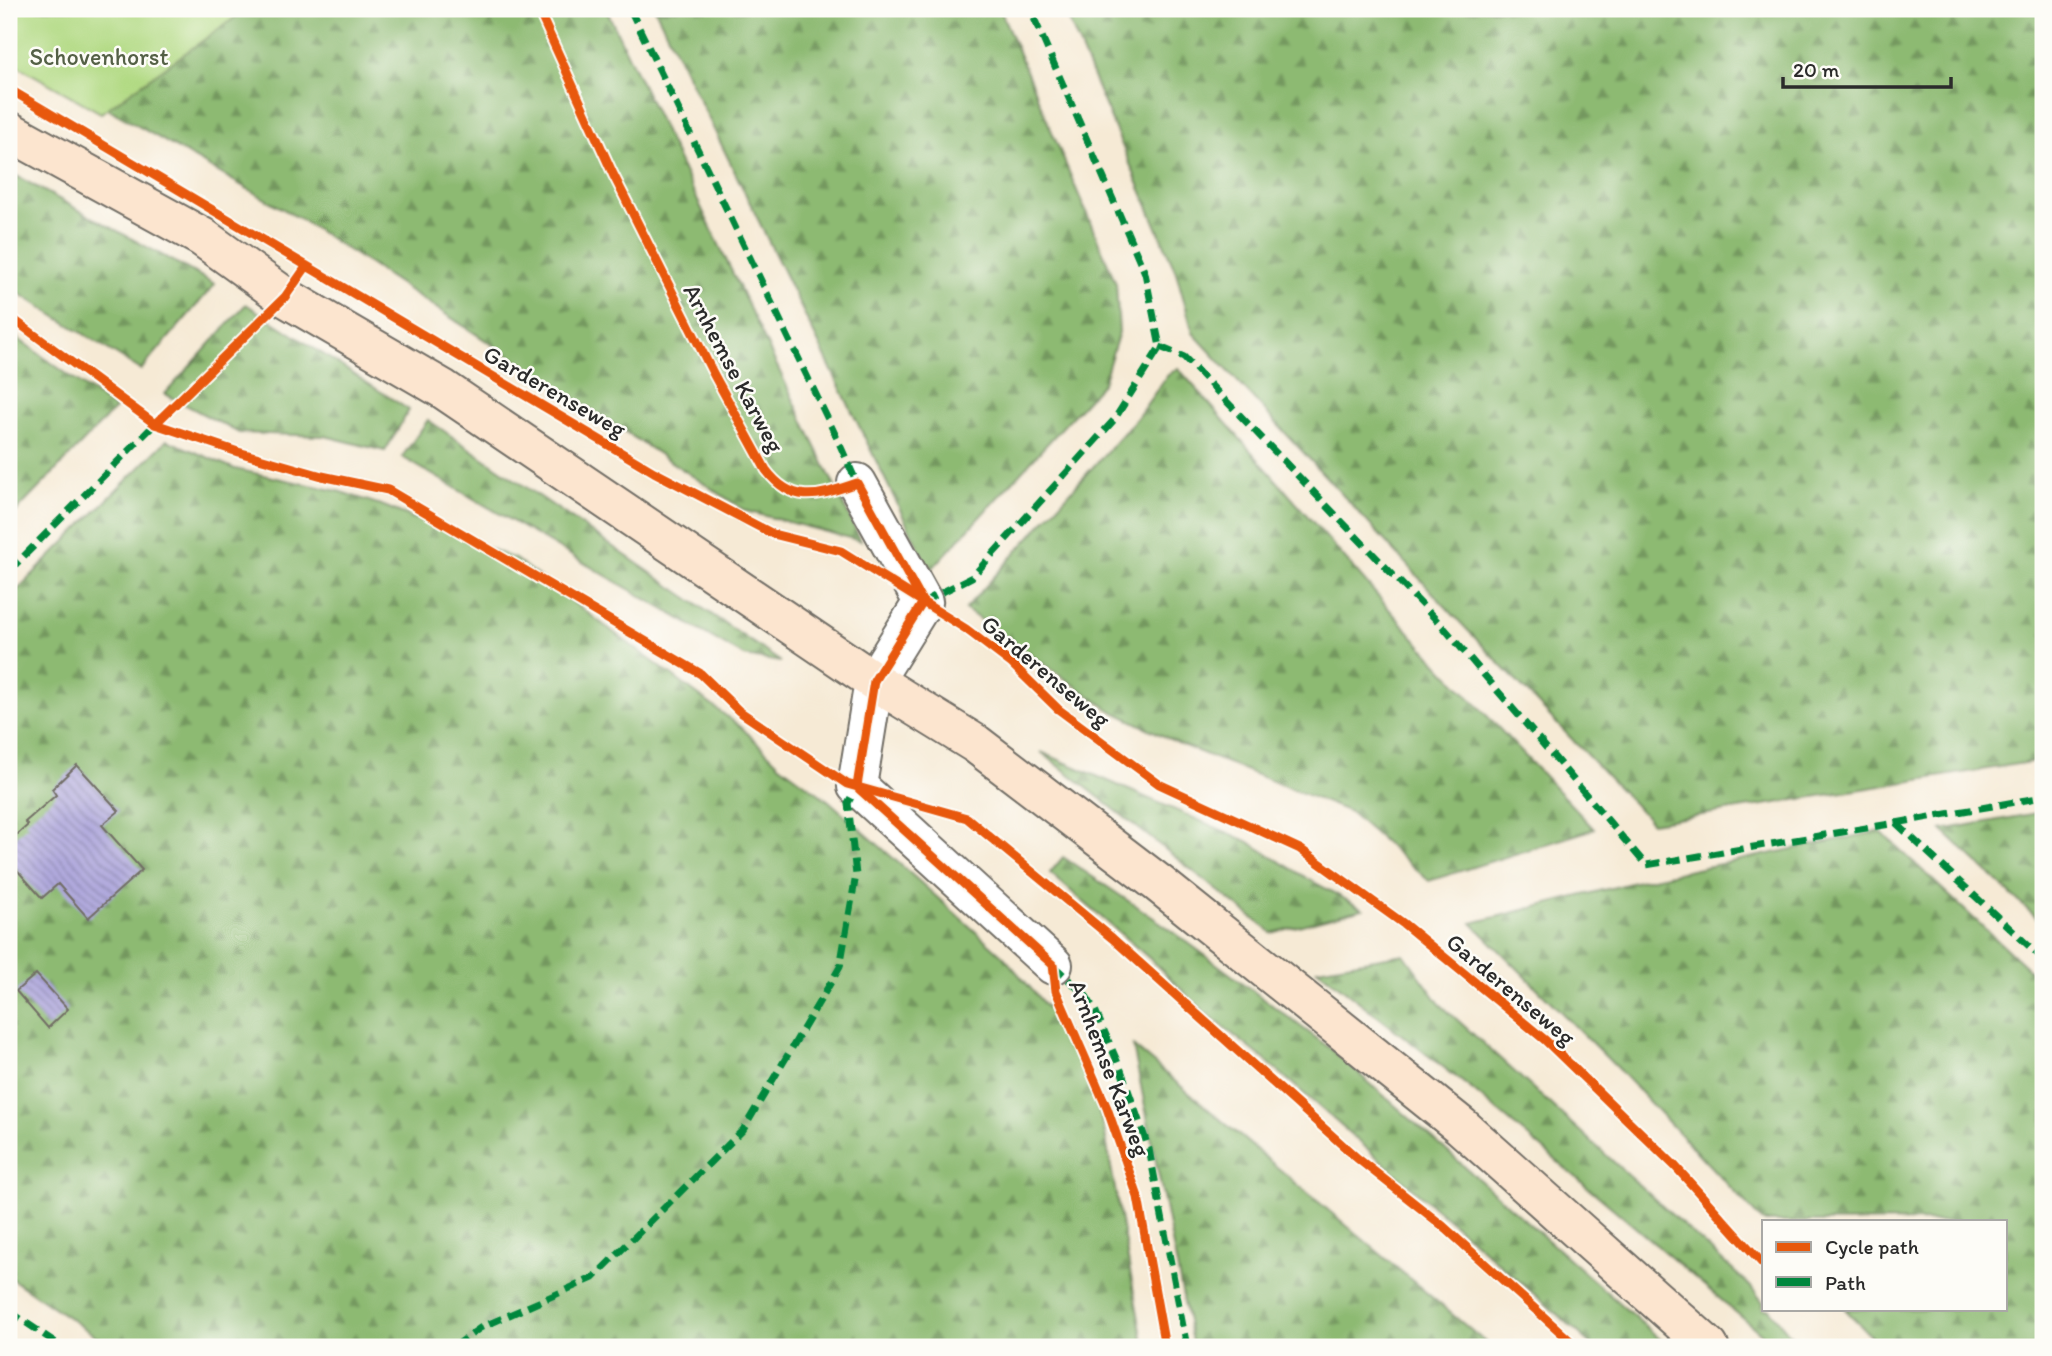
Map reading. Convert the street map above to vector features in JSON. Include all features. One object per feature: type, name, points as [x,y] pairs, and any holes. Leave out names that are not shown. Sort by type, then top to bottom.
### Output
[{"type":"main road","points":[[9,131],[202,237],[285,297],[443,389],[874,681],[976,744],[1168,891],[1461,1126],[1709,1347]]},
{"type":"street","name":"Arnhemse Karweg","points":[[856,483],[923,602],[874,681],[857,786],[1053,965]]},
{"type":"green space","points":[[9,9],[606,9],[861,541],[746,511],[302,220],[9,52]]},
{"type":"green space","name":"Schovenhorst","points":[[9,9],[247,9],[101,113],[9,61]]},
{"type":"green space","points":[[655,9],[1000,9],[1116,283],[1119,332],[1103,383],[930,571]]},
{"type":"green space","points":[[1064,9],[2043,9],[2043,760],[1652,823],[1458,620],[1193,333],[1176,272]]},
{"type":"green space","points":[[9,172],[215,284],[141,370],[9,287]]},
{"type":"green space","points":[[246,304],[409,410],[385,451],[325,436],[239,433],[165,394]]},
{"type":"green space","points":[[9,332],[115,409],[9,519]]},
{"type":"green space","points":[[1178,368],[1424,649],[1594,829],[1429,881],[1350,812],[1182,745],[1110,710],[965,609],[1136,419],[1167,376]]},
{"type":"green space","points":[[428,420],[781,662],[744,656],[402,457]]},
{"type":"green space","points":[[167,440],[235,469],[338,491],[384,506],[515,559],[741,727],[780,765],[829,801],[1003,956],[1063,1026],[1088,1075],[1104,1129],[1144,1347],[112,1347],[9,1277],[9,598]]},
{"type":"green space","points":[[1041,752],[1247,841],[1363,909],[1272,933]]},
{"type":"green space","points":[[2043,812],[2043,924],[1942,830]]},
{"type":"green space","points":[[1880,831],[2043,983],[2043,1347],[1881,1347],[1846,1310],[2007,1310],[2007,1220],[1762,1221],[1619,1070],[1472,923],[1643,880]]},
{"type":"green space","points":[[1063,857],[1167,927],[1331,1049],[1669,1347],[1595,1347],[1270,1064],[1205,1012],[1150,959],[1050,873]]},
{"type":"green space","points":[[1404,954],[1440,1004],[1750,1286],[1762,1301],[1762,1310],[1770,1310],[1800,1347],[1777,1347],[1474,1091],[1317,969]]},
{"type":"green space","points":[[1133,1046],[1491,1347],[1193,1347]]},
{"type":"building","points":[[77,765],[119,811],[102,825],[142,870],[88,918],[58,884],[42,898],[9,861],[9,842],[28,825],[25,822],[56,795],[52,789]]},
{"type":"building","points":[[36,974],[68,1009],[48,1028],[16,991]]},
{"type":"marked path","points":[[630,9],[857,483]]},
{"type":"marked path","points":[[923,602],[972,577],[1114,420],[1160,347],[1145,273],[1030,9]]},
{"type":"marked path","points":[[1160,347],[1184,357],[1445,629],[1646,865],[1896,823],[2043,959]]},
{"type":"marked path","points":[[9,571],[155,424]]},
{"type":"marked path","points":[[454,1347],[480,1328],[593,1278],[743,1130],[840,967],[856,875],[848,803],[857,786]]},
{"type":"marked path","points":[[1896,823],[2043,797]]},
{"type":"marked path","points":[[1053,965],[1086,996],[1095,1010],[1121,1070],[1149,1149],[1187,1347]]},
{"type":"marked path","points":[[9,1311],[62,1347]]},
{"type":"cycle path","points":[[538,9],[613,174],[714,375],[766,470],[776,482],[797,494],[819,494],[857,483],[921,599]]},
{"type":"cycle path","name":"Garderenseweg","points":[[9,89],[654,472],[773,534],[841,551],[966,629],[1012,664],[1058,709],[1159,784],[1300,849],[1404,924],[1545,1040],[1675,1166],[1762,1263]]},
{"type":"cycle path","points":[[155,424],[285,297],[306,267]]},
{"type":"cycle path","points":[[9,316],[155,424],[322,476],[388,490],[701,674],[739,711],[847,784],[967,818],[1112,938],[1357,1158],[1443,1226],[1577,1347]]},
{"type":"cycle path","points":[[857,786],[874,681],[923,602]]},
{"type":"cycle path","points":[[859,789],[1053,965],[1056,991],[1107,1108],[1138,1197],[1165,1347]]}]
